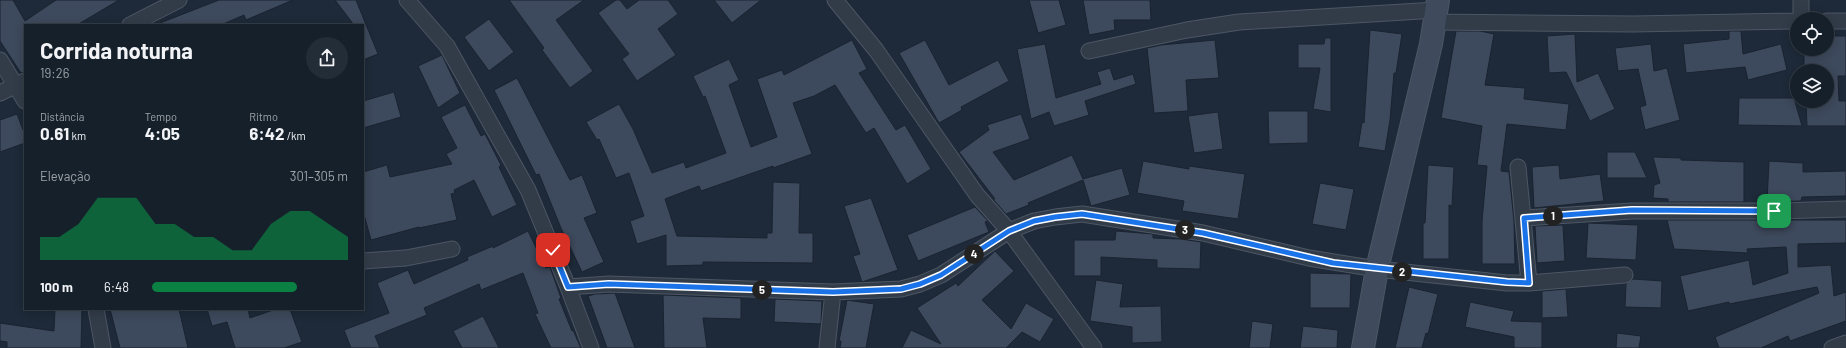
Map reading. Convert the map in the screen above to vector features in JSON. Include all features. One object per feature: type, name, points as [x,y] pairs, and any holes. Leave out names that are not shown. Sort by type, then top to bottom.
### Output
[{"type":"street","points":[[132,24],[179,0]]},
{"type":"street","points":[[407,0],[447,46],[528,190],[568,287],[591,348]]},
{"type":"street","points":[[835,0],[876,50],[977,195],[1009,231],[1094,348]]},
{"type":"street","points":[[1801,0],[1801,12]]},
{"type":"street","points":[[1363,348],[1377,269],[1437,11]]},
{"type":"street","points":[[1089,51],[1187,30],[1239,22],[1437,11],[1633,24],[1790,21]]},
{"type":"street","points":[[1834,21],[1846,21]]},
{"type":"street","points":[[0,60],[21,83],[24,96]]},
{"type":"street","points":[[0,93],[21,83]]},
{"type":"street","points":[[1518,167],[1529,283]]},
{"type":"street","points":[[1524,218],[1632,210],[1774,211],[1846,209]]},
{"type":"street","points":[[568,287],[609,284],[833,292],[901,289],[920,284],[941,275],[1009,231],[1041,220],[1082,214],[1203,233],[1309,258],[1377,269],[1529,283],[1625,275]]},
{"type":"street","points":[[364,261],[406,258],[452,249]]},
{"type":"street","points":[[827,348],[833,292]]},
{"type":"street","points":[[96,310],[103,348]]},
{"type":"street","points":[[1832,348],[1846,343]]},
{"type":"building","points":[[0,0],[13,0],[25,21],[56,0],[119,0],[79,24],[24,24],[24,72],[21,73],[0,41]]},
{"type":"building","points":[[219,0],[293,0],[246,20],[244,15],[223,24],[160,23]]},
{"type":"building","points":[[335,0],[356,0],[378,54],[364,60],[364,24],[353,24]]},
{"type":"building","points":[[509,0],[584,0],[556,20],[593,71],[570,88],[542,50],[544,48]]},
{"type":"building","points":[[616,0],[620,0],[627,9],[639,0],[668,0],[678,14],[658,29],[676,55],[637,81],[622,59],[629,54],[598,13]]},
{"type":"building","points":[[714,0],[761,0],[732,23]]},
{"type":"building","points":[[1029,0],[1059,0],[1066,25],[1038,33]]},
{"type":"building","points":[[1083,0],[1150,0],[1151,20],[1114,20],[1115,30],[1089,35]]},
{"type":"building","points":[[489,19],[514,52],[489,71],[464,37]]},
{"type":"building","points":[[1370,30],[1402,34],[1396,73],[1394,73],[1390,120],[1385,151],[1358,147],[1362,122],[1364,123]]},
{"type":"building","points":[[1456,31],[1480,31],[1494,34],[1485,85],[1525,88],[1524,99],[1569,104],[1566,130],[1507,124],[1501,171],[1509,172],[1514,221],[1515,264],[1482,264],[1482,221],[1487,166],[1477,165],[1482,126],[1441,118]]},
{"type":"building","points":[[1729,31],[1741,31],[1743,54],[1781,44],[1787,70],[1748,80],[1745,67],[1686,73],[1683,44],[1729,39]]},
{"type":"building","points":[[1575,34],[1577,82],[1598,73],[1615,109],[1590,121],[1566,72],[1549,73],[1547,36]]},
{"type":"building","points":[[1834,36],[1846,36],[1846,76],[1838,76],[1839,101],[1846,101],[1846,126],[1807,126],[1806,108],[1834,108],[1834,64],[1804,64],[1804,56],[1834,56]]},
{"type":"building","points":[[1325,38],[1331,38],[1331,112],[1313,109],[1320,68],[1298,68],[1298,44],[1324,44]]},
{"type":"building","points":[[852,40],[867,69],[859,73],[896,130],[905,125],[931,169],[907,184],[874,128],[866,133],[835,85],[814,96],[793,103],[812,154],[701,191],[699,186],[665,199],[677,236],[767,238],[767,233],[772,233],[773,182],[800,183],[799,233],[813,233],[813,263],[703,262],[703,265],[666,266],[666,235],[637,244],[630,221],[644,216],[629,173],[616,178],[599,139],[597,140],[586,122],[619,104],[633,129],[652,173],[684,162],[686,168],[726,153],[705,96],[703,97],[693,76],[729,59],[739,80],[729,85],[751,147],[777,137],[757,79],[782,70],[784,75]]},
{"type":"building","points":[[925,40],[949,85],[998,60],[1009,81],[961,107],[962,110],[939,123],[899,53]]},
{"type":"building","points":[[1215,40],[1219,78],[1186,80],[1188,111],[1154,113],[1147,48],[1161,45]]},
{"type":"building","points":[[1045,44],[1056,98],[1101,84],[1097,72],[1110,68],[1114,80],[1133,74],[1136,84],[1085,101],[1089,115],[1054,126],[1049,112],[1031,119],[1017,49]]},
{"type":"building","points":[[1651,44],[1654,71],[1667,68],[1680,120],[1645,130],[1640,107],[1646,105],[1638,69],[1618,71],[1615,48]]},
{"type":"building","points":[[442,55],[460,93],[438,108],[418,66]]},
{"type":"building","points":[[517,78],[570,180],[582,175],[597,213],[584,218],[604,262],[582,272],[561,228],[539,174],[536,175],[494,90]]},
{"type":"building","points":[[394,92],[401,117],[364,128],[364,101]]},
{"type":"building","points":[[1739,98],[1790,98],[1790,108],[1797,108],[1802,126],[1738,125]]},
{"type":"building","points":[[465,105],[481,136],[485,134],[501,165],[499,167],[517,205],[492,217],[474,180],[454,190],[455,193],[451,194],[457,220],[419,227],[371,240],[364,215],[364,172],[387,165],[390,177],[452,164],[446,154],[457,148],[441,117]]},
{"type":"building","points":[[1268,111],[1308,111],[1308,143],[1269,144]]},
{"type":"building","points":[[1218,112],[1223,149],[1194,153],[1188,116]]},
{"type":"building","points":[[17,114],[24,132],[24,143],[0,152],[0,120]]},
{"type":"building","points":[[1021,114],[1030,139],[993,152],[1014,180],[1072,155],[1083,179],[1122,168],[1130,195],[1091,206],[1083,180],[1006,214],[993,199],[995,199],[959,152],[989,130],[987,125]]},
{"type":"building","points":[[1607,152],[1635,152],[1647,178],[1607,178]]},
{"type":"building","points":[[1653,157],[1681,158],[1681,160],[1744,162],[1744,202],[1668,202],[1668,199],[1653,198],[1654,185],[1660,183]]},
{"type":"building","points":[[1143,161],[1189,169],[1189,166],[1245,174],[1238,219],[1182,211],[1184,201],[1137,193]]},
{"type":"building","points":[[1769,161],[1803,163],[1803,172],[1846,171],[1846,196],[1802,197],[1801,201],[1767,202]]},
{"type":"building","points":[[1428,165],[1454,167],[1452,206],[1449,205],[1449,259],[1423,259],[1423,223],[1425,223]]},
{"type":"building","points":[[1559,165],[1560,179],[1600,174],[1604,201],[1534,208],[1532,167]]},
{"type":"building","points":[[1320,183],[1354,189],[1346,230],[1312,224]]},
{"type":"building","points":[[871,198],[898,270],[862,282],[853,256],[860,254],[844,206]]},
{"type":"building","points":[[975,207],[988,221],[985,222],[989,232],[918,261],[907,235]]},
{"type":"building","points":[[1667,220],[1846,220],[1846,243],[1798,244],[1798,267],[1831,265],[1834,296],[1846,292],[1846,321],[1790,341],[1788,336],[1761,348],[1719,348],[1715,337],[1819,293],[1817,287],[1729,304],[1729,302],[1688,311],[1680,276],[1749,260],[1753,285],[1788,273],[1786,247],[1747,249],[1748,253],[1674,249]]},
{"type":"building","points":[[1588,223],[1638,225],[1636,260],[1586,258]]},
{"type":"building","points":[[1563,225],[1565,261],[1537,263],[1535,226]]},
{"type":"building","points":[[528,231],[546,268],[550,267],[561,298],[559,299],[572,331],[573,330],[581,348],[551,348],[535,314],[538,313],[523,273],[481,290],[479,284],[424,308],[427,315],[375,336],[380,348],[351,348],[344,330],[389,313],[377,283],[408,270],[414,284],[468,260],[467,257],[493,246],[493,248]]},
{"type":"building","points":[[1116,231],[1153,234],[1153,238],[1181,239],[1201,242],[1200,269],[1157,268],[1157,260],[1101,257],[1101,276],[1074,276],[1074,240],[1115,240]]},
{"type":"building","points":[[995,251],[1014,271],[982,300],[1011,329],[1026,303],[1054,319],[1040,342],[1022,332],[1006,348],[902,348],[911,330],[941,344],[917,308],[956,283],[958,286]]},
{"type":"building","points":[[1310,273],[1351,274],[1350,308],[1310,308]]},
{"type":"building","points":[[1633,279],[1662,281],[1661,308],[1625,307],[1626,284]]},
{"type":"building","points":[[1096,280],[1123,284],[1120,307],[1161,306],[1162,342],[1132,343],[1132,327],[1090,321]]},
{"type":"building","points":[[1409,287],[1438,294],[1428,334],[1426,333],[1422,348],[1395,348]]},
{"type":"building","points":[[1566,289],[1568,317],[1542,318],[1542,291]]},
{"type":"building","points":[[615,293],[635,348],[607,348],[588,296],[595,294]]},
{"type":"building","points":[[663,295],[741,298],[741,319],[703,318],[707,348],[664,348]]},
{"type":"building","points":[[775,299],[822,301],[821,324],[774,322]]},
{"type":"building","points":[[847,300],[874,304],[866,348],[840,348],[841,341],[839,341]]},
{"type":"building","points":[[1470,302],[1514,311],[1511,321],[1542,322],[1542,348],[1514,348],[1514,337],[1465,327]]},
{"type":"building","points":[[55,310],[82,310],[81,348],[7,348],[7,342],[0,341],[0,323],[54,331]]},
{"type":"building","points":[[110,310],[179,310],[188,348],[120,348]]},
{"type":"building","points":[[207,310],[248,310],[250,318],[273,310],[290,310],[302,342],[284,348],[235,348],[227,322],[212,326]]},
{"type":"building","points":[[483,316],[499,348],[462,348],[453,331]]},
{"type":"building","points":[[1252,321],[1273,324],[1270,348],[1249,348]]},
{"type":"building","points":[[1303,326],[1338,330],[1337,348],[1300,348]]},
{"type":"building","points":[[1617,333],[1641,336],[1639,348],[1616,348]]},
{"type":"route","points":[[553,250],[568,287],[609,284],[687,288],[833,292],[901,289],[920,284],[941,275],[1009,231],[1034,221],[1082,214],[1203,233],[1333,263],[1377,269],[1529,283],[1524,218],[1632,210],[1774,211]]}]
